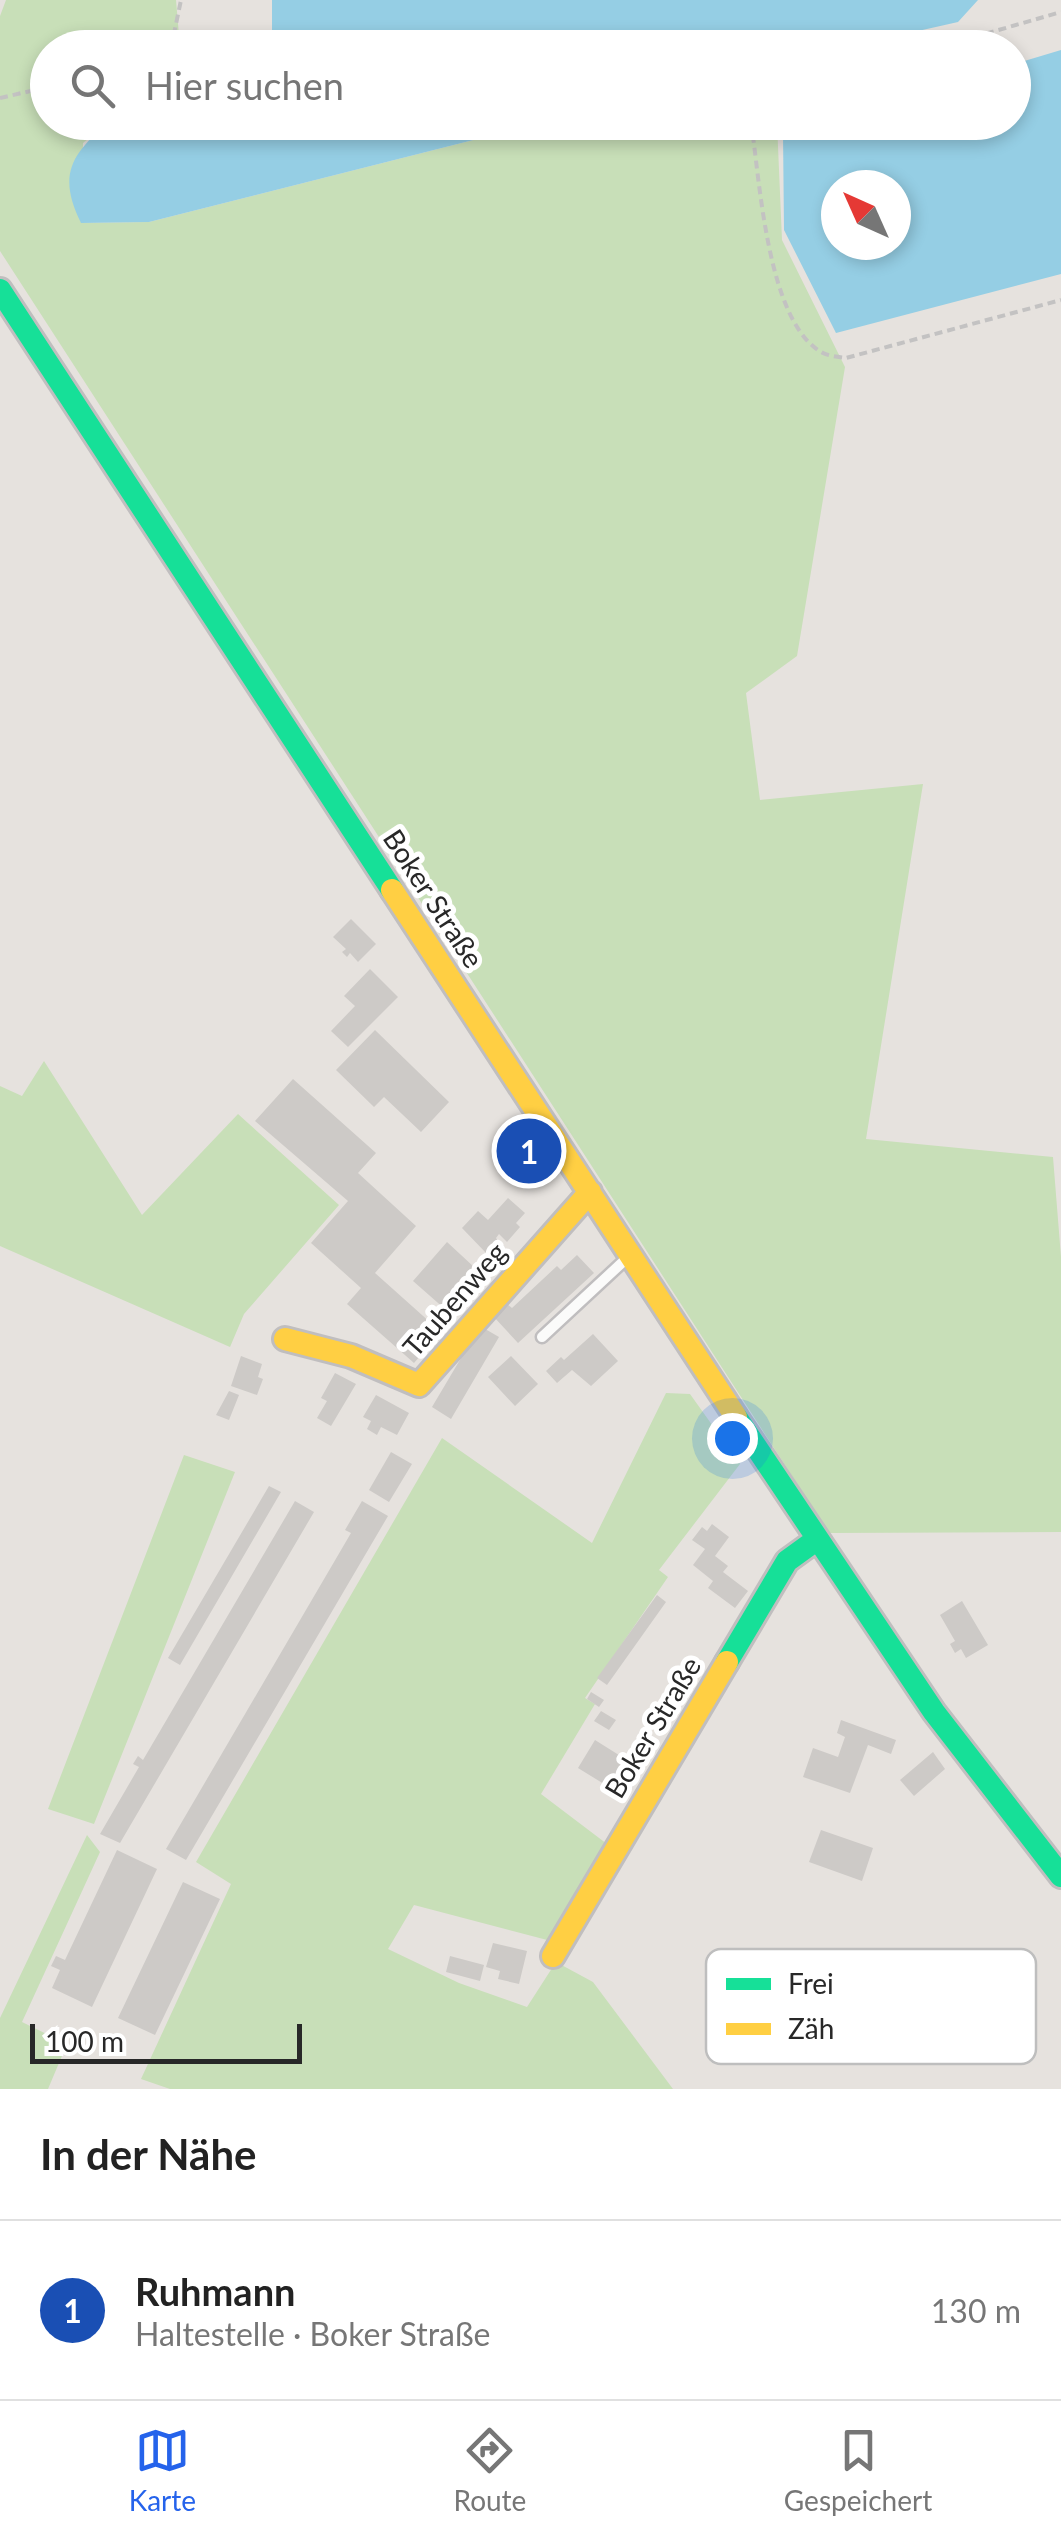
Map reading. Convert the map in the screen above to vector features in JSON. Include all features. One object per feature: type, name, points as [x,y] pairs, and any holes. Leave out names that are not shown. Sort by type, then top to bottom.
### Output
[{"type":"main road","name":"Boker Straße","points":[[0,290],[816,1540],[960,1748],[1061,1876]]},
{"type":"main road","name":"Taubenweg","points":[[285,1339],[351,1356],[419,1384],[590,1192]]},
{"type":"main road","name":"Boker Straße","points":[[552,1956],[787,1561],[816,1540]]},
{"type":"lane","points":[[542,1336],[630,1256]]},
{"type":"path","points":[[175,30],[181,0]]},
{"type":"path","points":[[998,30],[1061,12]]},
{"type":"path","points":[[0,98],[30,92]]},
{"type":"path","points":[[754,140],[776,286],[791,317],[823,354],[846,358],[1061,300]]},
{"type":"green space","points":[[6,0],[176,0],[179,30],[30,30],[30,140],[87,140],[83,143],[81,223],[149,222],[474,140],[778,140],[782,240],[845,367],[797,656],[746,693],[760,800],[923,784],[866,1139],[1053,1157],[1061,1257],[1061,1532],[829,1533],[0,251],[0,16]]},
{"type":"green space","points":[[44,1061],[142,1215],[238,1114],[339,1205],[244,1314],[230,1347],[0,1246],[0,1086],[22,1096]]},
{"type":"green space","points":[[666,1393],[690,1394],[740,1464],[659,1570],[668,1577],[585,1698],[595,1704],[541,1794],[607,1844],[551,1941],[414,1905],[388,1949],[459,1983],[527,2007],[556,1962],[593,1982],[673,2089],[170,2089],[141,2079],[231,1884],[196,1862],[442,1438],[592,1543]]},
{"type":"green space","points":[[184,1455],[235,1472],[94,1824],[48,1809]]},
{"type":"green space","points":[[87,1835],[100,1852],[22,2022],[67,2044],[48,2089],[0,2089],[0,2018]]},
{"type":"water","points":[[272,0],[978,0],[958,22],[922,30],[272,30]]},
{"type":"water","points":[[1061,50],[1061,274],[836,333],[784,230],[783,140],[1031,140],[1031,59]]},
{"type":"water","points":[[91,140],[474,140],[149,222],[81,223],[69,179]]},
{"type":"building","points":[[351,919],[376,944],[358,962],[350,953],[347,957],[342,952],[346,949],[333,937]]},
{"type":"building","points":[[370,969],[398,997],[348,1047],[331,1031],[355,1006],[344,996]]},
{"type":"building","points":[[375,1030],[449,1102],[421,1132],[384,1097],[374,1107],[336,1070]]},
{"type":"building","points":[[293,1079],[376,1153],[358,1173],[416,1226],[375,1273],[441,1332],[414,1363],[347,1304],[361,1288],[311,1243],[348,1201],[255,1121]]},
{"type":"building","points":[[508,1198],[525,1213],[516,1223],[520,1227],[507,1242],[499,1234],[487,1254],[462,1228],[478,1211],[488,1220]]},
{"type":"building","points":[[447,1242],[487,1279],[454,1317],[413,1281]]},
{"type":"building","points":[[577,1255],[594,1273],[518,1343],[493,1316],[507,1304],[512,1308],[557,1266],[561,1270]]},
{"type":"building","points":[[480,1326],[499,1337],[451,1419],[432,1407]]},
{"type":"building","points":[[593,1334],[618,1361],[591,1386],[572,1370],[557,1383],[546,1371]]},
{"type":"building","points":[[241,1356],[262,1364],[258,1377],[263,1379],[257,1395],[231,1386]]},
{"type":"building","points":[[511,1356],[538,1384],[515,1406],[488,1377]]},
{"type":"building","points":[[335,1373],[356,1384],[331,1426],[317,1418],[327,1401],[321,1398]]},
{"type":"building","points":[[229,1391],[239,1395],[229,1420],[216,1415]]},
{"type":"building","points":[[376,1395],[409,1413],[397,1435],[381,1427],[377,1435],[367,1429],[371,1421],[363,1417]]},
{"type":"building","points":[[391,1452],[412,1464],[389,1502],[369,1490]]},
{"type":"building","points":[[269,1486],[281,1492],[180,1665],[168,1658]]},
{"type":"building","points":[[295,1501],[314,1512],[120,1843],[100,1834],[139,1767],[133,1764],[138,1756],[143,1760]]},
{"type":"building","points":[[362,1501],[388,1516],[186,1860],[166,1849],[351,1533],[345,1530]]},
{"type":"building","points":[[712,1524],[729,1537],[715,1556],[728,1566],[723,1572],[748,1591],[735,1608],[708,1588],[713,1581],[693,1565],[705,1549],[692,1540],[702,1527],[707,1531]]},
{"type":"building","points":[[657,1595],[666,1602],[607,1685],[597,1678]]},
{"type":"building","points":[[962,1601],[988,1645],[966,1658],[961,1649],[955,1653],[950,1644],[955,1641],[940,1615]]},
{"type":"building","points":[[591,1692],[604,1700],[599,1707],[587,1699]]},
{"type":"building","points":[[601,1711],[616,1720],[609,1730],[594,1721]]},
{"type":"building","points":[[841,1720],[896,1740],[891,1754],[868,1745],[850,1793],[803,1777],[813,1748],[838,1757],[845,1737],[837,1733]]},
{"type":"building","points":[[595,1740],[630,1762],[617,1785],[607,1779],[604,1784],[578,1768]]},
{"type":"building","points":[[933,1752],[945,1769],[914,1796],[900,1780]]},
{"type":"building","points":[[821,1830],[873,1848],[862,1881],[809,1862]]},
{"type":"building","points":[[117,1850],[157,1869],[92,2007],[52,1988],[60,1970],[51,1966],[56,1956],[65,1960]]},
{"type":"building","points":[[183,1882],[220,1899],[155,2035],[118,2018]]},
{"type":"building","points":[[493,1943],[527,1951],[519,1984],[498,1979],[500,1971],[486,1967]]},
{"type":"building","points":[[450,1956],[484,1965],[480,1981],[446,1972]]},
{"type":"traffic: fast","points":[[0,290],[392,890]]},
{"type":"traffic: fast","points":[[736,1417],[934,1712],[1061,1876]]},
{"type":"traffic: fast","points":[[727,1662],[787,1561],[816,1540]]},
{"type":"traffic: slow","points":[[392,890],[736,1417]]},
{"type":"traffic: slow","points":[[285,1339],[351,1356],[419,1385],[590,1192]]},
{"type":"traffic: slow","points":[[553,1956],[727,1662]]},
{"type":"place","name":"Ruhmann","points":[[529,1151]]}]
